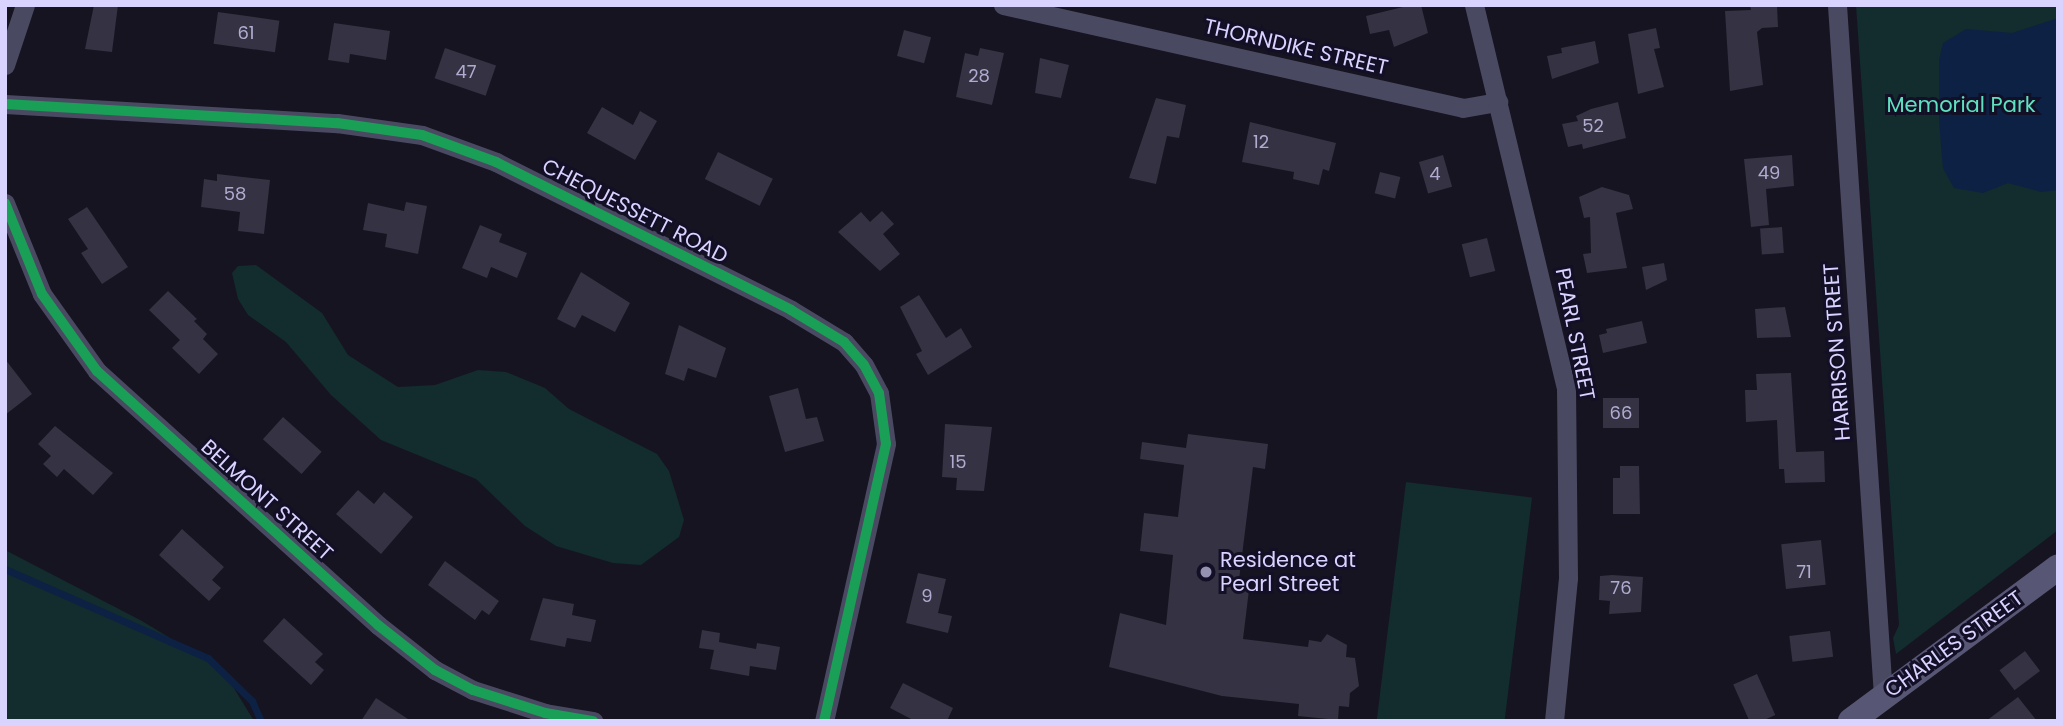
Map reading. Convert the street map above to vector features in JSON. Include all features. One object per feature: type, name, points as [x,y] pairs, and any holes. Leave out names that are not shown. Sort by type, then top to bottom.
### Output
[{"type":"street","points":[[5,65],[25,5]]},
{"type":"street","name":"THORNDIKE STREET","points":[[1003,5],[1463,108],[1498,102]]},
{"type":"street","name":"PEARL STREET","points":[[1474,5],[1566,388],[1568,578],[1554,721]]},
{"type":"street","name":"HARRISON STREET","points":[[1836,5],[1883,696]]},
{"type":"street","name":"CHEQUESSETT ROAD","points":[[5,104],[337,123],[422,135],[496,162],[791,310],[844,342],[864,365],[879,393],[886,444],[824,721]]},
{"type":"street","name":"BELMONT STREET","points":[[5,203],[42,294],[97,371],[378,625],[435,670],[473,690],[545,713],[593,721]]},
{"type":"street","name":"CHARLES STREET","points":[[1851,721],[2058,568]]},
{"type":"green space","name":"Memorial Park","points":[[1856,5],[2058,5],[2058,530],[1896,654],[1893,638],[1899,625]]},
{"type":"green space","points":[[256,265],[322,313],[348,355],[398,387],[435,385],[478,370],[506,372],[545,388],[569,409],[657,454],[669,471],[684,520],[679,537],[641,565],[613,563],[556,546],[525,526],[476,479],[381,440],[331,395],[286,342],[248,315],[238,299],[232,273],[238,266]]},
{"type":"green space","points":[[1406,482],[1532,497],[1505,721],[1377,721]]},
{"type":"green space","points":[[5,550],[142,621],[223,670],[254,721],[5,721]]},
{"type":"water","points":[[2058,18],[2058,190],[2041,192],[2008,183],[1983,193],[1954,188],[1943,168],[1939,121],[1939,60],[1943,43],[1966,29],[2012,33]]},
{"type":"building","points":[[94,5],[118,5],[112,52],[85,49]]},
{"type":"building","points":[[1421,5],[1428,33],[1394,47],[1389,30],[1370,34],[1366,16]]},
{"type":"building","points":[[1750,5],[1777,5],[1778,27],[1762,28],[1757,32],[1763,85],[1730,91],[1725,11],[1751,10]]},
{"type":"building","points":[[218,12],[279,21],[275,52],[214,44]]},
{"type":"building","points":[[334,23],[390,31],[386,60],[350,54],[349,63],[328,60]]},
{"type":"building","points":[[1656,28],[1660,48],[1654,49],[1664,87],[1638,94],[1628,34]]},
{"type":"building","points":[[904,30],[931,37],[924,63],[897,56]]},
{"type":"building","points":[[1595,41],[1599,63],[1552,79],[1547,56],[1562,53],[1561,48]]},
{"type":"building","points":[[445,48],[496,66],[486,96],[435,78]]},
{"type":"building","points":[[980,48],[1004,53],[992,105],[956,97],[965,53],[978,56]]},
{"type":"building","points":[[1040,58],[1069,65],[1061,98],[1035,93]]},
{"type":"building","points":[[1156,98],[1186,105],[1179,138],[1167,136],[1156,184],[1129,178]]},
{"type":"building","points":[[1618,102],[1626,138],[1583,149],[1582,144],[1568,147],[1562,124],[1578,121],[1576,116],[1591,109]]},
{"type":"building","points":[[602,107],[633,125],[640,111],[657,121],[635,160],[587,133]]},
{"type":"building","points":[[1250,122],[1336,143],[1329,171],[1323,169],[1319,185],[1293,179],[1294,172],[1242,162]]},
{"type":"building","points":[[718,152],[773,179],[760,206],[705,179]]},
{"type":"building","points":[[1443,155],[1452,187],[1428,194],[1419,162]]},
{"type":"building","points":[[1792,155],[1794,186],[1766,189],[1769,225],[1751,227],[1744,159]]},
{"type":"building","points":[[1380,172],[1400,177],[1395,198],[1375,193]]},
{"type":"building","points":[[217,174],[270,180],[264,234],[238,231],[240,212],[201,207],[204,179],[217,181]]},
{"type":"building","points":[[1602,187],[1629,195],[1633,209],[1616,213],[1627,268],[1587,273],[1583,254],[1591,253],[1590,217],[1584,218],[1579,197]]},
{"type":"building","points":[[406,202],[427,206],[418,254],[385,247],[387,234],[363,230],[368,203],[404,211]]},
{"type":"building","points":[[87,207],[128,267],[102,284],[81,253],[88,249],[68,219]]},
{"type":"building","points":[[882,211],[894,224],[883,234],[900,254],[880,271],[838,232],[861,212],[870,222]]},
{"type":"building","points":[[480,225],[502,234],[499,242],[527,253],[517,278],[491,267],[487,278],[462,268]]},
{"type":"building","points":[[1782,227],[1784,253],[1762,254],[1760,229]]},
{"type":"building","points":[[1487,238],[1495,271],[1470,277],[1462,244]]},
{"type":"building","points":[[1664,263],[1667,280],[1646,290],[1642,267]]},
{"type":"building","points":[[581,272],[630,303],[615,332],[582,315],[575,328],[557,319]]},
{"type":"building","points":[[168,291],[197,319],[194,321],[207,334],[203,339],[218,354],[199,374],[172,348],[180,340],[149,310]]},
{"type":"building","points":[[919,295],[946,338],[961,328],[972,347],[928,375],[916,354],[922,351],[900,307]]},
{"type":"building","points":[[1785,307],[1791,337],[1757,338],[1755,309]]},
{"type":"building","points":[[1642,321],[1647,343],[1603,353],[1599,335],[1607,333],[1606,329]]},
{"type":"building","points":[[679,325],[726,348],[716,378],[688,368],[684,381],[665,374]]},
{"type":"building","points":[[5,359],[32,394],[5,415]]},
{"type":"building","points":[[1791,373],[1796,452],[1824,451],[1825,482],[1785,483],[1784,469],[1779,469],[1777,420],[1746,422],[1745,390],[1757,390],[1756,374]]},
{"type":"building","points":[[798,388],[806,419],[817,417],[824,441],[785,452],[769,396]]},
{"type":"building","points":[[1603,398],[1639,398],[1639,428],[1603,428]]},
{"type":"building","points":[[283,417],[322,452],[302,474],[263,439]]},
{"type":"building","points":[[945,424],[992,427],[984,491],[956,490],[957,478],[942,477]]},
{"type":"building","points":[[55,426],[113,473],[93,495],[64,469],[57,477],[43,464],[51,456],[38,444]]},
{"type":"building","name":"Residence at Pearl Street","points":[[1188,434],[1268,444],[1265,469],[1253,467],[1238,588],[1249,590],[1243,639],[1308,647],[1309,640],[1321,642],[1327,634],[1347,645],[1346,657],[1355,658],[1359,686],[1350,693],[1349,707],[1339,706],[1338,720],[1298,716],[1299,704],[1222,696],[1109,667],[1120,613],[1166,625],[1173,555],[1140,551],[1144,513],[1178,517],[1184,465],[1140,459],[1142,442],[1186,448]]},
{"type":"building","points":[[1620,466],[1639,466],[1640,514],[1613,514],[1613,478],[1620,478]]},
{"type":"building","points":[[358,490],[374,504],[384,492],[413,517],[381,554],[336,514]]},
{"type":"building","points":[[182,529],[224,567],[212,580],[221,588],[209,601],[159,555]]},
{"type":"building","points":[[1821,540],[1826,585],[1786,589],[1781,544]]},
{"type":"building","points":[[445,561],[499,601],[489,615],[482,610],[475,620],[428,585]]},
{"type":"building","points":[[918,573],[946,579],[938,613],[952,616],[948,633],[906,623]]},
{"type":"building","points":[[1600,576],[1643,577],[1641,612],[1609,614],[1610,601],[1599,600]]},
{"type":"building","points":[[543,598],[574,604],[572,615],[596,620],[591,642],[567,638],[565,647],[530,640]]},
{"type":"building","points":[[284,618],[323,654],[315,662],[324,670],[311,685],[263,641]]},
{"type":"building","points":[[702,630],[720,633],[719,642],[756,649],[757,643],[780,647],[776,670],[750,666],[749,676],[710,669],[714,650],[699,648]]},
{"type":"building","points":[[1830,631],[1833,657],[1792,662],[1789,636]]},
{"type":"building","points":[[2025,651],[2040,671],[2014,690],[1999,670]]},
{"type":"building","points":[[1757,674],[1775,715],[1762,721],[1749,721],[1733,685]]},
{"type":"building","points":[[903,683],[953,708],[947,721],[915,721],[890,708]]},
{"type":"building","points":[[2018,697],[2037,721],[1986,721]]},
{"type":"building","points":[[376,698],[411,721],[361,721]]},
{"type":"waterway","points":[[5,569],[208,658],[252,701],[261,721]]},
{"type":"cycle path","points":[[5,104],[337,123],[422,135],[496,162],[791,310],[844,342],[864,365],[879,393],[886,444],[824,721]]},
{"type":"cycle path","points":[[5,203],[42,294],[97,371],[378,625],[435,670],[473,690],[545,713],[593,721]]},
{"type":"place","name":"Residence at Pearl Street","points":[[1206,572]]}]
